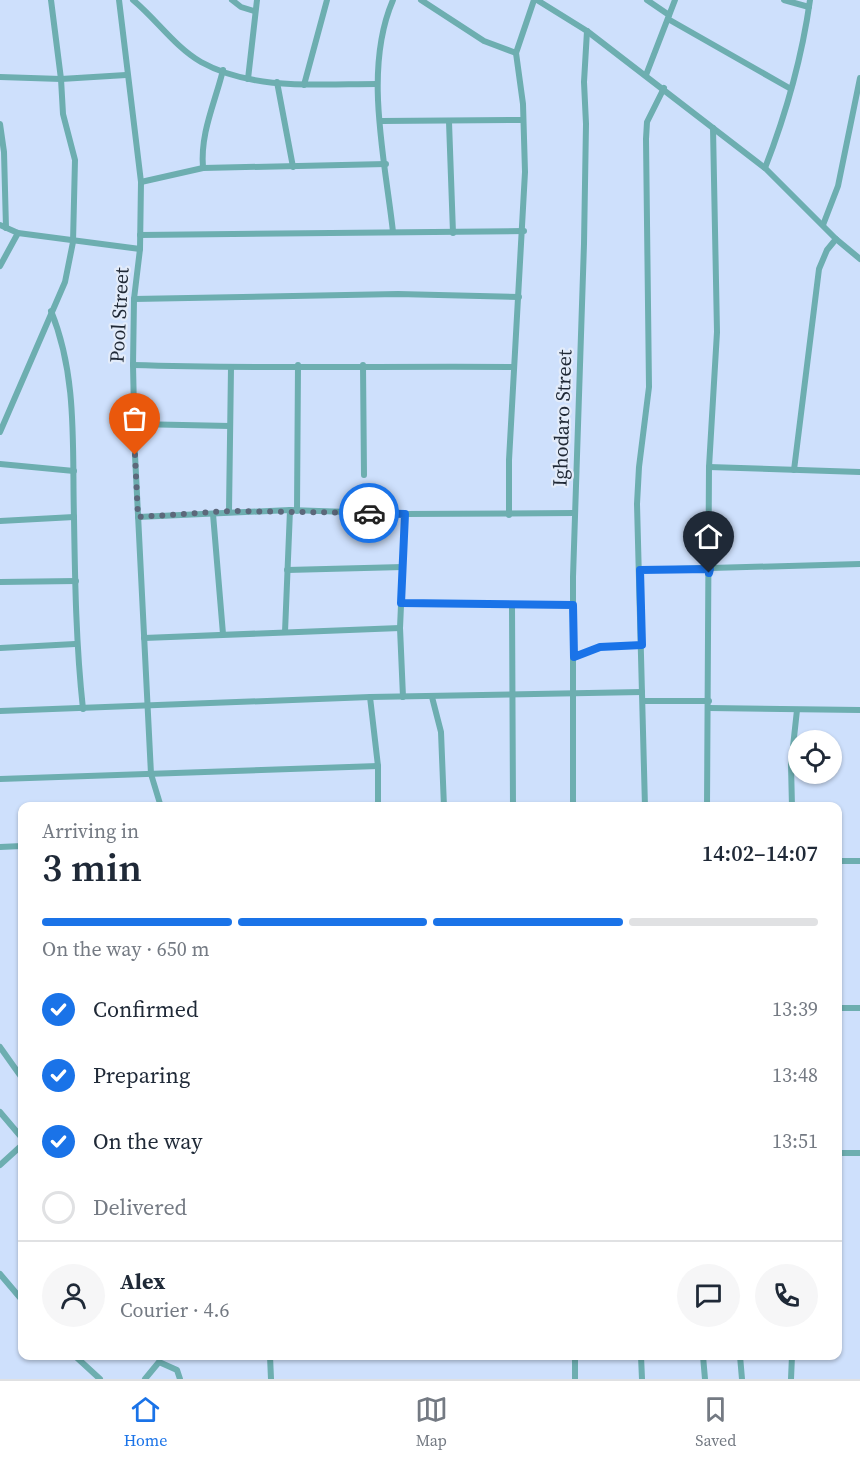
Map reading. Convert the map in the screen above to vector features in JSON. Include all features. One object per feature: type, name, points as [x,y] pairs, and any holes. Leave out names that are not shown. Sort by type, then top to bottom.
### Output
[{"type":"street","points":[[0,432],[64,282],[74,242],[75,160],[63,114],[51,0]]},
{"type":"street","name":"Pool Street","points":[[118,0],[141,182],[140,249],[134,299],[133,365],[146,705],[151,774],[159,802]]},
{"type":"street","points":[[134,0],[180,46],[201,62],[248,79],[304,85],[377,84]]},
{"type":"street","points":[[232,0],[241,8],[254,11]]},
{"type":"street","points":[[248,79],[257,0]]},
{"type":"street","points":[[304,85],[327,0]]},
{"type":"street","points":[[393,0],[385,19],[380,45],[377,84],[393,232]]},
{"type":"street","points":[[421,0],[484,41],[516,52]]},
{"type":"street","points":[[509,515],[514,367],[524,231],[525,172],[523,105],[516,52],[536,0],[546,2],[587,31],[765,168],[836,239],[860,259]]},
{"type":"street","points":[[647,0],[669,17],[791,89]]},
{"type":"street","points":[[646,75],[675,0]]},
{"type":"street","points":[[765,168],[783,122],[810,4],[784,0]]},
{"type":"street","name":"Ighodaro Street","points":[[573,802],[573,605],[585,232],[584,82],[587,31]]},
{"type":"street","points":[[203,168],[201,147],[223,70]]},
{"type":"street","points":[[0,77],[61,79],[126,75]]},
{"type":"street","points":[[823,225],[838,186],[860,78]]},
{"type":"street","points":[[277,82],[293,167]]},
{"type":"street","points":[[645,802],[637,504],[649,387],[646,131],[651,110],[663,88]]},
{"type":"street","points":[[381,121],[522,120]]},
{"type":"street","points":[[449,122],[453,233]]},
{"type":"street","points":[[0,124],[3,227],[18,234],[140,249]]},
{"type":"street","points":[[707,802],[709,467],[717,332],[713,128]]},
{"type":"street","points":[[141,182],[203,168],[386,164]]},
{"type":"street","points":[[140,235],[524,231]]},
{"type":"street","points":[[0,266],[18,234]]},
{"type":"street","points":[[794,470],[819,269],[827,250],[836,239]]},
{"type":"street","points":[[134,299],[398,294],[519,297]]},
{"type":"street","points":[[51,311],[58,329],[69,376],[74,471],[75,644],[83,709]]},
{"type":"street","points":[[133,365],[231,368],[298,365],[514,367]]},
{"type":"street","points":[[285,632],[287,570],[294,511],[298,365]]},
{"type":"street","points":[[363,365],[364,475]]},
{"type":"street","points":[[229,511],[231,368]]},
{"type":"street","points":[[135,424],[230,426]]},
{"type":"street","points":[[0,464],[74,471]]},
{"type":"street","points":[[709,467],[860,472]]},
{"type":"street","points":[[138,517],[213,514],[229,511],[509,515],[575,513]]},
{"type":"street","points":[[213,514],[223,634]]},
{"type":"street","points":[[403,697],[400,628],[405,514]]},
{"type":"street","points":[[0,520],[74,517]]},
{"type":"street","points":[[640,570],[710,569],[779,564],[860,564]]},
{"type":"street","points":[[287,570],[403,567]]},
{"type":"street","points":[[0,582],[76,581]]},
{"type":"street","points":[[401,603],[573,605]]},
{"type":"street","points":[[512,605],[513,802]]},
{"type":"street","points":[[144,638],[400,628]]},
{"type":"street","points":[[0,648],[75,644]]},
{"type":"street","points":[[574,657],[600,647],[642,645]]},
{"type":"street","points":[[0,711],[370,697],[642,692]]},
{"type":"street","points":[[370,697],[378,766],[378,802]]},
{"type":"street","points":[[432,697],[441,732],[444,802]]},
{"type":"street","points":[[643,701],[796,710],[860,710]]},
{"type":"street","points":[[792,802],[791,765],[796,710]]},
{"type":"street","points":[[0,779],[378,766]]},
{"type":"street","points":[[0,847],[18,846]]},
{"type":"street","points":[[842,861],[860,861]]},
{"type":"street","points":[[842,1008],[860,1008]]},
{"type":"street","points":[[0,1047],[18,1072]]},
{"type":"street","points":[[0,1112],[18,1133]]},
{"type":"street","points":[[0,1166],[18,1149]]},
{"type":"street","points":[[842,1153],[860,1154]]},
{"type":"street","points":[[0,1274],[18,1295]]},
{"type":"street","points":[[79,1360],[100,1379]]},
{"type":"street","points":[[146,1379],[159,1360]]},
{"type":"street","points":[[162,1360],[177,1370],[180,1379]]},
{"type":"street","points":[[270,1360],[270,1379]]},
{"type":"street","points":[[575,1379],[576,1360]]},
{"type":"street","points":[[641,1360],[642,1379]]},
{"type":"street","points":[[703,1360],[705,1379]]},
{"type":"street","points":[[740,1360],[741,1379]]},
{"type":"street","points":[[791,1379],[792,1360]]},
{"type":"way so far","points":[[135,455],[138,517],[213,514],[229,511],[290,510],[369,513]]},
{"type":"route","points":[[369,513],[405,514],[401,603],[573,605],[574,657],[600,647],[642,645],[640,570],[710,569],[709,573]]}]
